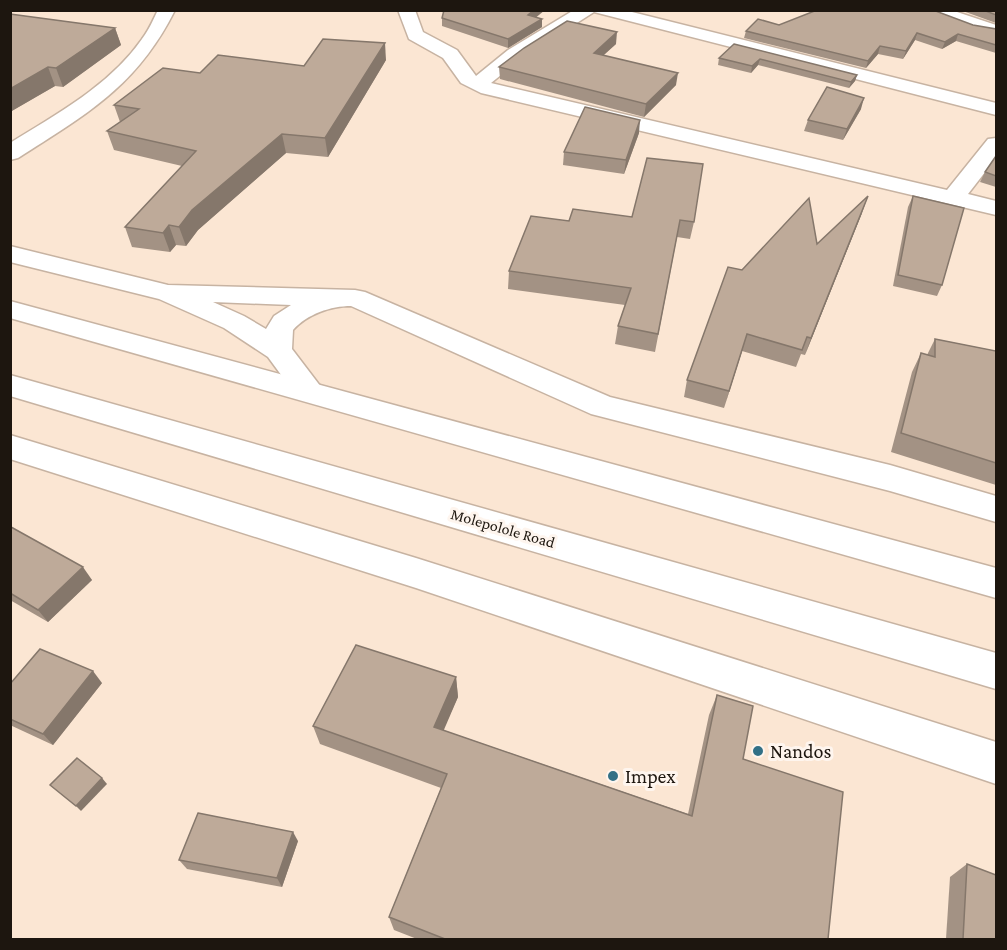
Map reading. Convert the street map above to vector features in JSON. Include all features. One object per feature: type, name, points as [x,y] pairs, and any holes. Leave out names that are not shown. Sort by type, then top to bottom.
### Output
[{"type":"street","points":[[10,153],[71,114],[114,81],[149,44],[167,10]]},
{"type":"street","points":[[406,10],[415,35],[450,54],[468,79],[477,85],[952,200],[996,208]]},
{"type":"street","points":[[477,85],[515,54],[586,10]]},
{"type":"street","points":[[601,10],[996,109]]},
{"type":"street","points":[[934,10],[977,26],[996,30]]},
{"type":"street","points":[[952,200],[996,144]]},
{"type":"street","points":[[10,254],[168,293],[234,322],[278,350],[309,391]]},
{"type":"street","points":[[168,293],[355,298],[374,304],[602,406],[890,478],[996,509]]},
{"type":"street","points":[[278,350],[276,340],[278,331],[293,314],[306,307],[341,297]]},
{"type":"street","points":[[10,309],[996,584]]},
{"type":"street","name":"Molepolole Road","points":[[10,385],[996,671]]},
{"type":"street","points":[[10,447],[416,573],[996,764]]},
{"type":"street","points":[[927,564],[996,603]]},
{"type":"building","points":[[444,10],[534,10],[528,15],[542,19],[508,39],[442,18]]},
{"type":"building","points":[[817,10],[933,10],[973,25],[996,29],[996,45],[958,34],[945,42],[917,33],[906,51],[880,46],[868,61],[746,31],[758,19],[779,25]]},
{"type":"building","points":[[983,10],[996,10],[996,15]]},
{"type":"building","points":[[10,14],[115,28],[56,68],[48,67],[10,89]]},
{"type":"building","points":[[567,21],[617,32],[594,53],[678,73],[646,104],[499,67]]},
{"type":"building","points":[[323,39],[385,43],[325,138],[282,134],[192,210],[179,227],[169,225],[163,233],[125,227],[196,151],[107,131],[139,109],[114,105],[163,68],[200,73],[218,55],[304,66]]},
{"type":"building","points":[[734,44],[857,75],[851,82],[760,59],[752,66],[719,58]]},
{"type":"building","points":[[827,87],[864,98],[847,129],[808,120]]},
{"type":"building","points":[[585,107],[640,120],[626,160],[564,152]]},
{"type":"building","points":[[996,156],[996,176],[985,172]]},
{"type":"building","points":[[647,158],[703,164],[694,222],[680,220],[658,334],[618,326],[631,288],[509,271],[531,216],[569,221],[573,209],[632,217]]},
{"type":"building","points":[[868,196],[811,338],[807,337],[802,350],[747,334],[729,391],[687,380],[728,267],[742,270],[809,198],[817,244]]},
{"type":"building","points":[[913,196],[964,208],[942,285],[898,275]]},
{"type":"building","points":[[935,339],[996,351],[996,463],[901,433],[921,353],[935,357]]},
{"type":"building","points":[[11,527],[83,567],[38,610],[10,593]]},
{"type":"building","points":[[356,645],[456,677],[434,727],[692,816],[717,695],[753,706],[743,759],[843,792],[828,939],[445,939],[389,917],[447,774],[313,726]]},
{"type":"building","points":[[40,649],[93,671],[43,734],[10,719],[10,684]]},
{"type":"building","points":[[77,758],[102,778],[76,806],[50,785]]},
{"type":"building","points":[[198,813],[293,832],[277,878],[179,860]]},
{"type":"building","points":[[967,864],[996,875],[996,939],[963,939]]},
{"type":"place","name":"Nandos","points":[[758,751]]},
{"type":"place","name":"Impex","points":[[613,776]]}]
